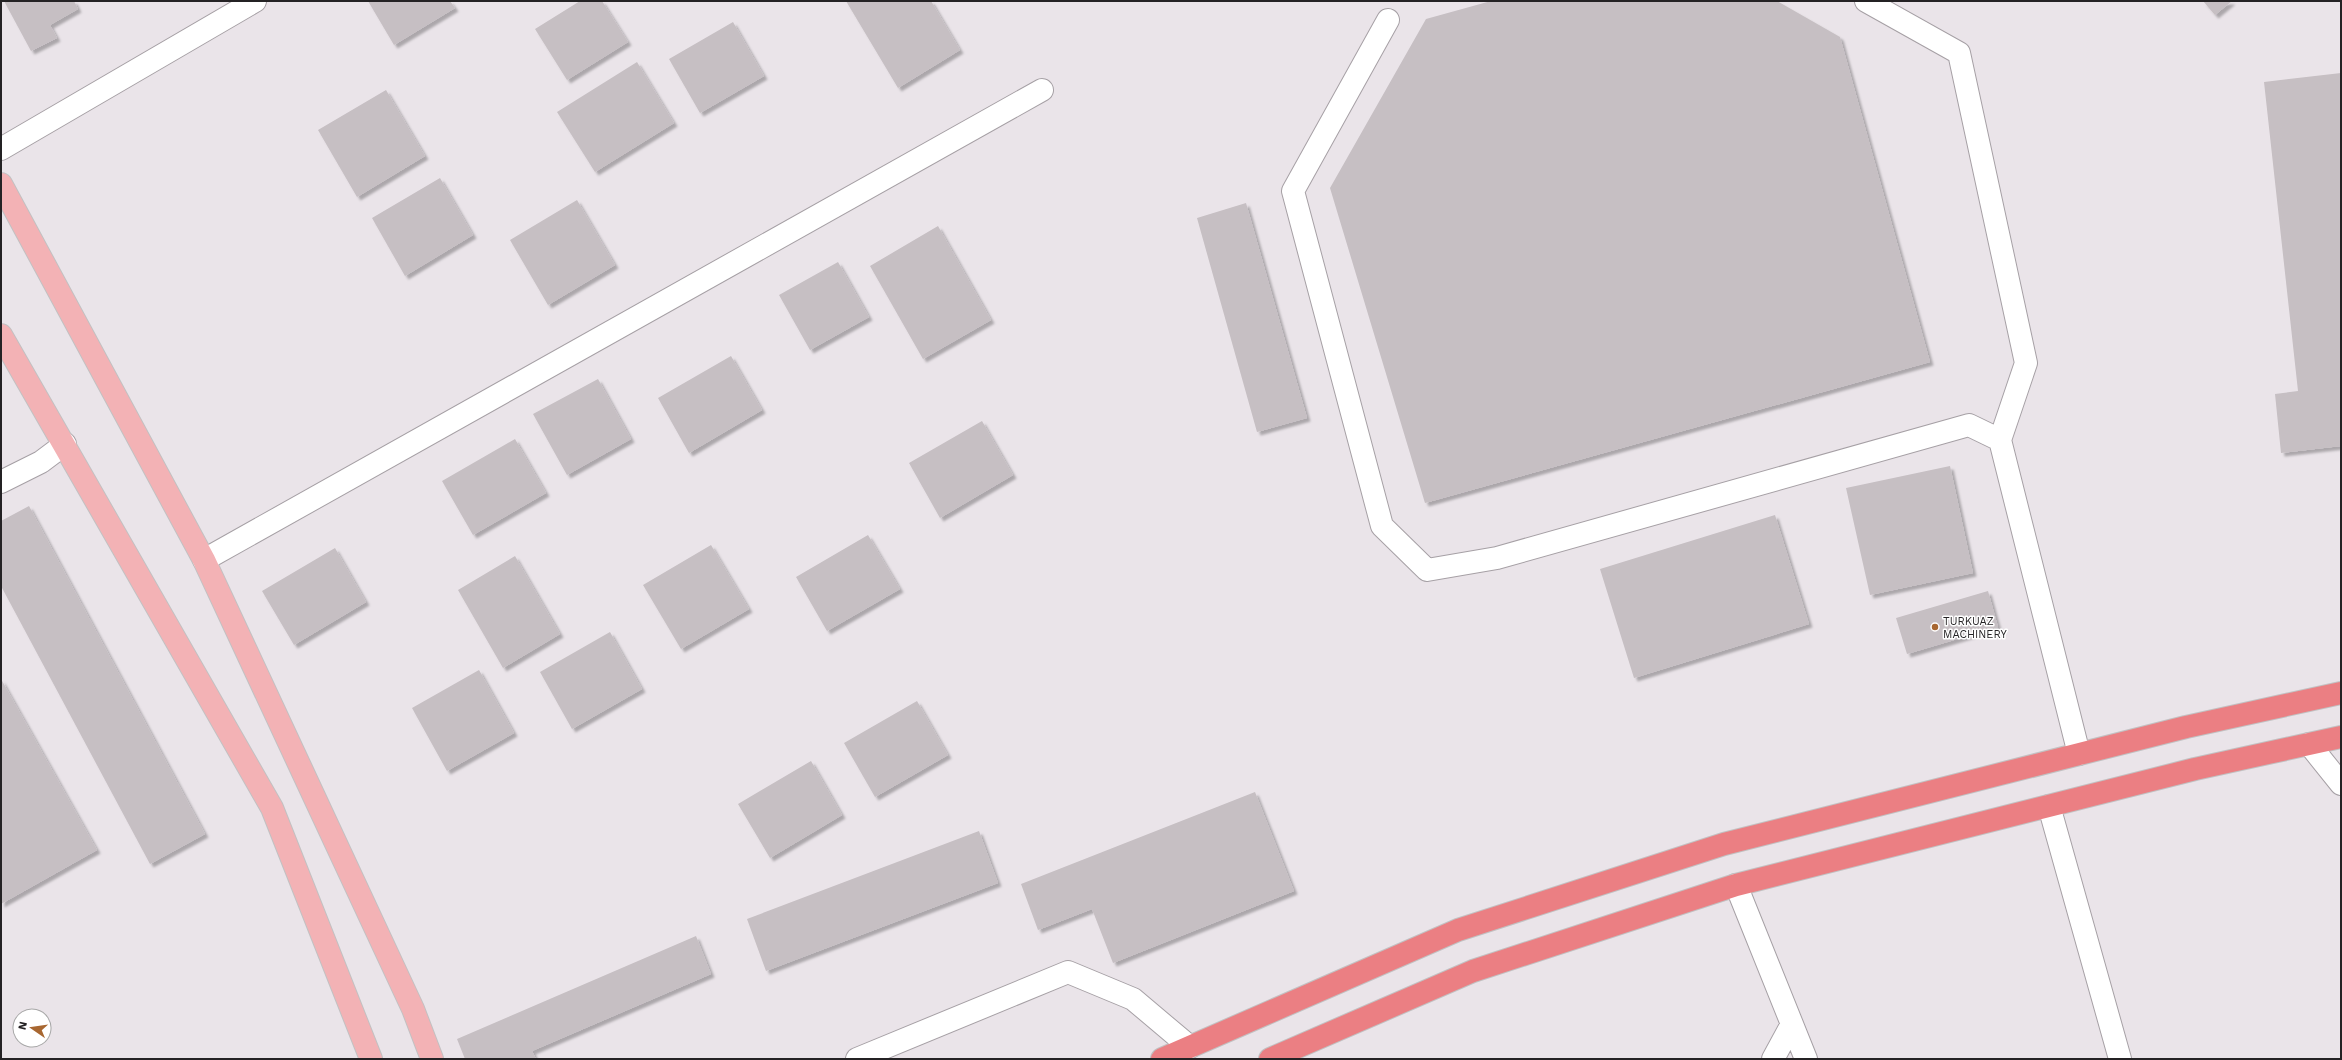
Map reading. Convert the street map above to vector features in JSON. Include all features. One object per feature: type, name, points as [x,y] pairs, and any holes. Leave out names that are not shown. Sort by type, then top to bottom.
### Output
[{"type":"highway","points":[[1162,1059],[1465,928],[1724,844],[2186,727],[2341,693]]},
{"type":"highway","points":[[1270,1059],[1473,971],[1736,885],[2196,769],[2341,737]]},
{"type":"main road","points":[[1,184],[204,560],[409,1002],[432,1059]]},
{"type":"main road","points":[[1,335],[65,444],[272,808],[371,1059]]},
{"type":"street","points":[[1,149],[255,1]]},
{"type":"street","points":[[1866,1],[1959,53],[2026,362],[2000,440],[2079,754]]},
{"type":"street","points":[[1388,20],[1294,191],[1382,526],[1427,570],[1497,558],[1969,425],[2000,440]]},
{"type":"street","points":[[204,560],[1042,90]]},
{"type":"street","points":[[1,482],[40,462],[65,444]]},
{"type":"street","points":[[2309,744],[2341,784]]},
{"type":"street","points":[[2048,806],[2120,1059]]},
{"type":"street","points":[[1736,885],[1806,1059]]},
{"type":"street","points":[[858,1059],[1068,972],[1133,1000],[1190,1047]]},
{"type":"street","points":[[1773,1059],[1792,1024]]},
{"type":"building","points":[[4,1],[74,1],[78,9],[50,25],[57,38],[31,51]]},
{"type":"building","points":[[368,1],[450,1],[455,8],[394,45]]},
{"type":"building","points":[[580,1],[602,1],[628,42],[567,80],[535,29]]},
{"type":"building","points":[[846,1],[931,1],[960,50],[898,88]]},
{"type":"building","points":[[1491,1],[1777,1],[1840,37],[1930,362],[1425,503],[1330,188],[1426,19]]},
{"type":"building","points":[[2203,1],[2232,1],[2215,15]]},
{"type":"building","points":[[733,22],[764,76],[700,113],[669,59]]},
{"type":"building","points":[[637,62],[674,123],[595,172],[557,112]]},
{"type":"building","points":[[2341,73],[2341,446],[2281,453],[2275,394],[2298,391],[2264,82]]},
{"type":"building","points":[[386,90],[425,156],[357,197],[318,130]]},
{"type":"building","points":[[440,178],[473,235],[405,276],[372,218]]},
{"type":"building","points":[[577,200],[615,265],[548,305],[510,240]]},
{"type":"building","points":[[1246,203],[1307,418],[1257,432],[1197,218]]},
{"type":"building","points":[[938,226],[991,320],[923,359],[870,266]]},
{"type":"building","points":[[838,262],[869,317],[810,350],[779,295]]},
{"type":"building","points":[[731,356],[762,410],[689,453],[658,398]]},
{"type":"building","points":[[598,379],[631,439],[567,475],[533,414]]},
{"type":"building","points":[[982,421],[1013,475],[940,518],[909,463]]},
{"type":"building","points":[[515,439],[546,493],[473,535],[442,481]]},
{"type":"building","points":[[1950,466],[1973,573],[1870,595],[1846,488]]},
{"type":"building","points":[[29,506],[205,834],[150,864],[1,586],[1,521]]},
{"type":"building","points":[[1775,515],[1809,624],[1634,678],[1600,569]]},
{"type":"building","points":[[868,535],[900,589],[827,631],[796,577]]},
{"type":"building","points":[[711,545],[749,609],[681,649],[643,585]]},
{"type":"building","points":[[335,548],[366,602],[294,645],[262,591]]},
{"type":"building","points":[[515,556],[560,634],[503,668],[458,590]]},
{"type":"building","points":[[1988,591],[1998,627],[1907,654],[1896,618]]},
{"type":"building","points":[[610,632],[642,689],[572,729],[540,672]]},
{"type":"building","points":[[479,670],[514,733],[447,771],[412,708]]},
{"type":"building","points":[[1,679],[97,850],[1,904]]},
{"type":"building","points":[[917,701],[948,755],[875,797],[844,743]]},
{"type":"building","points":[[811,761],[842,815],[770,858],[738,804]]},
{"type":"building","points":[[1255,792],[1294,891],[1113,963],[1092,909],[1038,930],[1021,884]]},
{"type":"building","points":[[979,831],[998,883],[766,971],[747,919]]},
{"type":"building","points":[[696,936],[711,974],[532,1051],[536,1059],[465,1059],[457,1039]]},
{"type":"place","name":"TURKUAZ MACHINERY","points":[[1935,627]]}]
